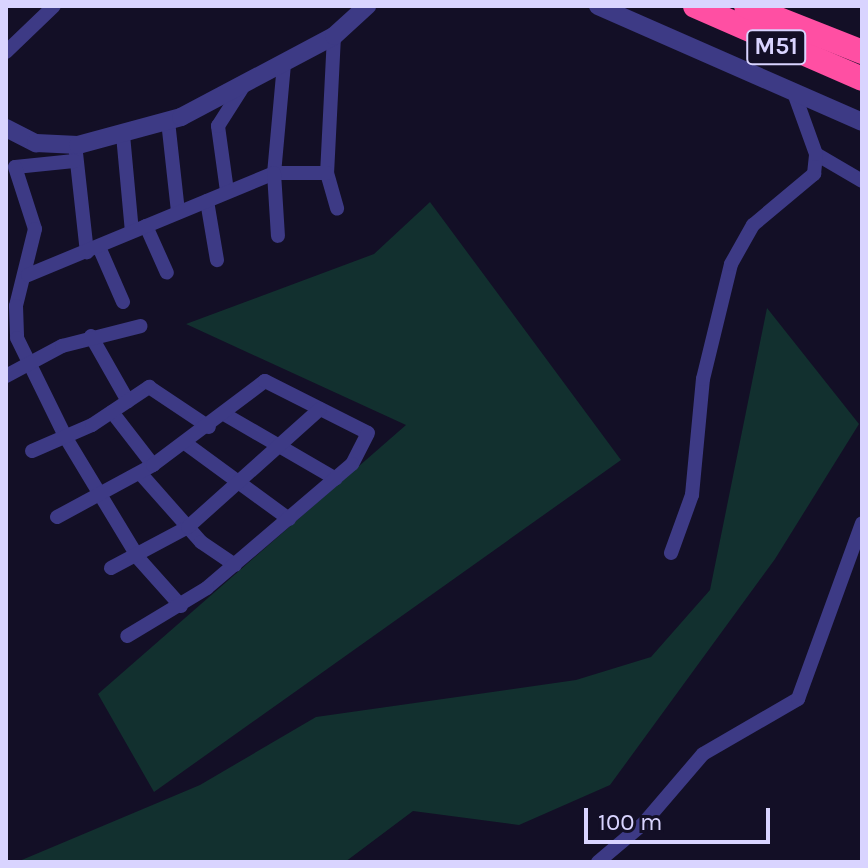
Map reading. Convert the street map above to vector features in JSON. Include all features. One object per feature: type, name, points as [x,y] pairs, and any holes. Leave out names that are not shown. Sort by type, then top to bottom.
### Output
[{"type":"highway","name":"M51","points":[[695,6],[862,79]]},
{"type":"highway","name":"M51","points":[[746,6],[862,52]]},
{"type":"street","points":[[6,52],[54,6]]},
{"type":"street","points":[[181,606],[139,559],[66,438],[27,364],[15,324],[28,275],[35,229],[11,168],[76,153],[168,121],[244,85],[334,36],[367,6]]},
{"type":"street","points":[[598,6],[862,122]]},
{"type":"street","points":[[334,36],[327,173],[337,209]]},
{"type":"street","points":[[278,236],[274,173],[284,64]]},
{"type":"street","points":[[227,191],[218,126],[244,85]]},
{"type":"street","points":[[671,553],[692,495],[703,379],[731,264],[753,225],[814,174],[816,154],[793,90]]},
{"type":"street","points":[[168,121],[178,212]]},
{"type":"street","points":[[6,128],[36,143],[76,153]]},
{"type":"street","points":[[123,135],[132,232]]},
{"type":"street","points":[[76,153],[93,249],[123,302]]},
{"type":"street","points":[[816,154],[862,181]]},
{"type":"street","points":[[28,275],[274,173],[327,173]]},
{"type":"street","points":[[207,201],[217,260]]},
{"type":"street","points":[[146,226],[167,273]]},
{"type":"street","points":[[6,376],[91,336],[141,326]]},
{"type":"street","points":[[91,336],[128,401]]},
{"type":"street","points":[[57,517],[103,496],[147,469],[209,427],[265,381],[368,433],[336,479],[235,565],[181,606],[127,636]]},
{"type":"street","points":[[32,451],[66,438],[149,387],[163,390],[209,427]]},
{"type":"street","points":[[111,568],[139,559],[188,527],[320,409]]},
{"type":"street","points":[[112,412],[188,527],[235,565]]},
{"type":"street","points":[[224,414],[336,479]]},
{"type":"street","points":[[185,443],[289,519]]},
{"type":"street","points":[[598,862],[643,824],[703,754],[798,699],[862,523]]},
{"type":"green space","points":[[430,202],[621,460],[154,792],[98,694],[406,425],[186,324],[374,254]]},
{"type":"green space","points":[[767,308],[859,424],[775,559],[610,785],[519,825],[413,811],[345,862],[17,862],[200,785],[316,717],[576,680],[651,657],[710,590]]}]
